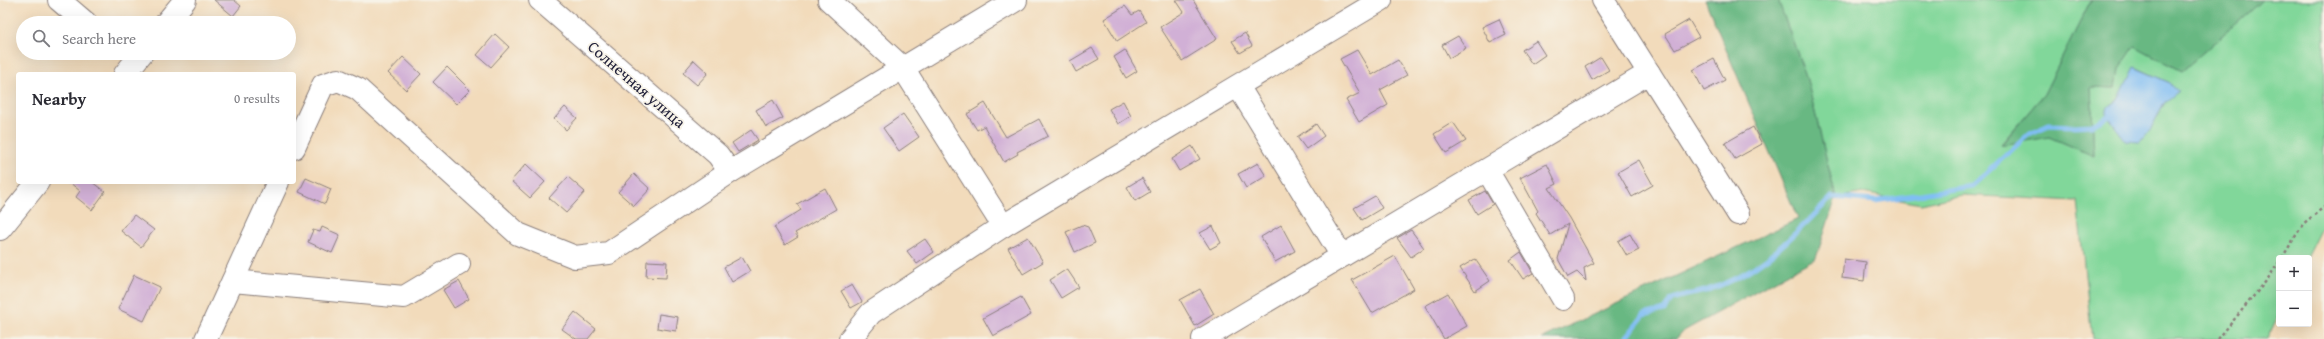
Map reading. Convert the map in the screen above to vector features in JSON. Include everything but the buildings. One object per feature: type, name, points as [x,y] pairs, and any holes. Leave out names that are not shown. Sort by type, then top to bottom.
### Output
[{"type":"street","points":[[59,0],[78,16]]},
{"type":"street","points":[[172,16],[185,0]]},
{"type":"street","name":"Солнечная улица","points":[[540,0],[718,155],[730,172]]},
{"type":"street","points":[[829,0],[903,68],[1003,226]]},
{"type":"street","points":[[296,144],[323,85],[338,80],[358,89],[518,234],[575,257],[609,253],[730,172],[1016,0]]},
{"type":"street","points":[[850,339],[871,313],[1003,226],[1381,0]]},
{"type":"street","points":[[1603,0],[1738,214]]},
{"type":"street","points":[[1203,339],[1649,73]]},
{"type":"street","points":[[1238,86],[1342,256]]},
{"type":"street","points":[[1487,170],[1563,299]]},
{"type":"street","points":[[0,229],[36,184]]},
{"type":"street","points":[[206,339],[277,184]]},
{"type":"street","points":[[233,281],[404,297],[459,264]]},
{"type":"path","points":[[2284,255],[2303,224],[2324,207]]},
{"type":"path","points":[[2218,339],[2267,280],[2276,266]]},
{"type":"green space","points":[[1705,0],[1778,0],[1807,80],[1836,198],[1816,258],[1682,332],[1676,339],[1541,339],[1798,219]]},
{"type":"green space","points":[[1778,0],[2091,0],[2044,94],[2001,144],[2050,137],[2094,156],[2091,87],[2116,88],[2119,69],[2135,46],[2182,71],[2262,0],[2324,0],[2324,224],[2308,255],[2276,255],[2276,320],[2267,339],[2092,339],[2077,201],[1962,195],[1921,204],[1863,193],[1836,198],[1807,80]],"holes":[[[2135,67],[2170,83],[2165,102],[2151,128],[2106,109],[2118,100]]]},
{"type":"green space","points":[[2091,0],[2262,0],[2182,71],[2135,46],[2119,69],[2116,88],[2091,87],[2094,156],[2050,137],[2001,145],[2044,94]]},
{"type":"water","points":[[2134,67],[2170,83],[2179,91],[2165,102],[2151,128],[2140,142],[2126,141],[2108,117],[2106,109],[2118,100]]},
{"type":"waterway","points":[[1625,339],[1644,315],[1664,310],[1672,299],[1705,291],[1724,284],[1759,264],[1789,239],[1832,197],[1876,201],[1972,186],[2029,134],[2049,125],[2092,125],[2108,117]]}]
